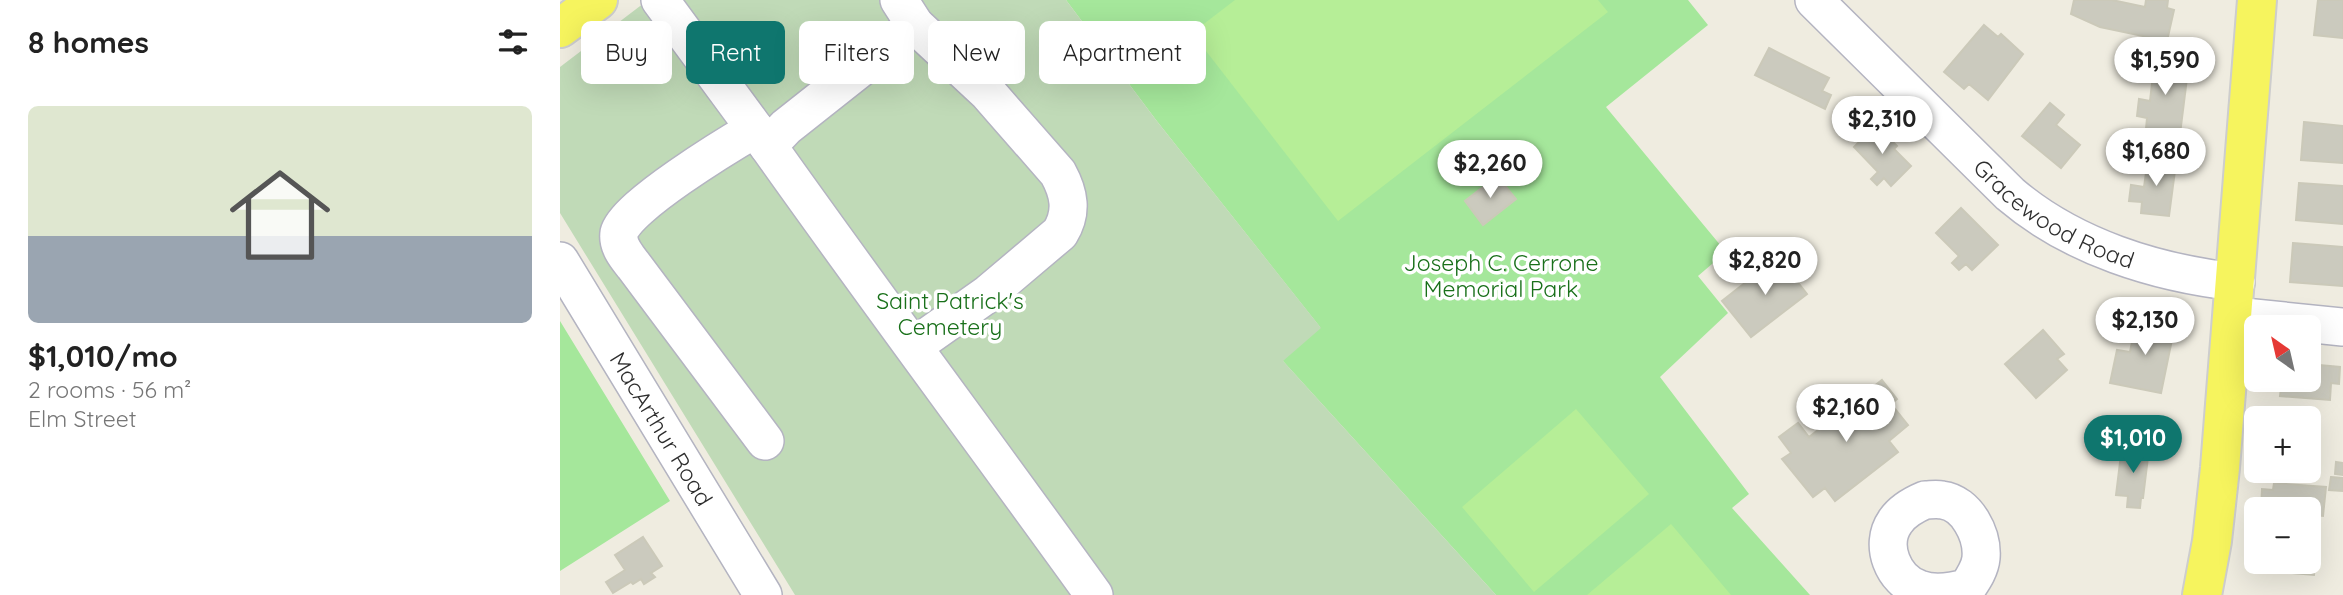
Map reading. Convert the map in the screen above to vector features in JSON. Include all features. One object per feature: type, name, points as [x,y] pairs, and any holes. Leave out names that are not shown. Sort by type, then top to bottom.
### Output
[{"type":"main road","points":[[560,28],[598,0]]},
{"type":"main road","points":[[2202,595],[2215,517],[2258,0]]},
{"type":"street","name":"Gracewood Road","points":[[1814,0],[2010,194],[2036,214],[2076,237],[2141,262],[2197,278],[2235,299],[2343,327]]},
{"type":"street","points":[[667,2],[835,241],[1094,595]]},
{"type":"street","points":[[765,441],[634,267],[621,247],[619,236],[626,220],[637,209],[707,158],[786,127],[907,13],[1012,118],[1058,173],[1064,184],[1069,206],[1065,225],[1060,233],[989,292],[914,346]]},
{"type":"street","name":"MacArthur Road","points":[[560,261],[763,595]]},
{"type":"green space","name":"Saint Patrick's Cemetery","points":[[648,0],[1066,0],[1082,21],[1039,21],[1039,84],[1129,84],[1321,328],[1283,361],[1496,595],[795,595],[560,213],[560,67],[581,51],[581,84],[672,84],[672,21],[620,21]]},
{"type":"green space","name":"Joseph C. Cerrone Memorial Park","points":[[1066,0],[1688,0],[1708,25],[1606,107],[1726,252],[1698,276],[1728,313],[1660,377],[1749,494],[1732,508],[1810,595],[1496,595],[1282,360],[1320,327],[1129,84],[1206,84],[1206,21],[1082,21]]},
{"type":"green space","points":[[1235,0],[1598,0],[1608,12],[1338,221],[1206,51],[1206,22]]},
{"type":"green space","points":[[560,321],[670,501],[560,571]]},
{"type":"green space","points":[[1576,409],[1649,494],[1534,592],[1462,507]]},
{"type":"green space","points":[[1671,524],[1731,595],[1587,595]]},
{"type":"building","points":[[2074,0],[2112,0],[2145,7],[2146,0],[2168,0],[2167,8],[2174,10],[2167,41],[2100,27],[2071,14]]},
{"type":"building","points":[[2318,0],[2343,0],[2343,38],[2314,35]]},
{"type":"building","points":[[1984,25],[1998,37],[2001,34],[2023,54],[1988,100],[1969,84],[1964,89],[1944,72]]},
{"type":"building","points":[[1769,48],[1829,78],[1822,91],[1831,95],[1825,109],[1755,75]]},
{"type":"building","points":[[2155,57],[2184,61],[2182,77],[2187,78],[2180,134],[2146,129],[2147,118],[2137,116],[2139,99],[2150,101]]},
{"type":"building","points":[[2050,103],[2064,115],[2056,125],[2080,145],[2061,168],[2022,136]]},
{"type":"building","points":[[2304,122],[2343,126],[2343,163],[2301,160]]},
{"type":"building","points":[[1876,125],[1897,146],[1894,149],[1911,166],[1891,186],[1884,178],[1877,185],[1871,179],[1878,172],[1854,147]]},
{"type":"building","points":[[2148,159],[2176,163],[2169,216],[2141,213],[2142,202],[2129,201],[2131,185],[2144,187]]},
{"type":"building","points":[[1497,176],[1516,199],[1483,225],[1465,201]]},
{"type":"building","points":[[2299,183],[2343,186],[2343,224],[2296,220]]},
{"type":"building","points":[[1961,208],[1998,245],[1972,270],[1966,264],[1959,270],[1952,263],[1959,256],[1936,233]]},
{"type":"building","points":[[2293,243],[2343,247],[2343,286],[2290,282]]},
{"type":"building","points":[[1778,257],[1807,294],[1751,337],[1722,301]]},
{"type":"building","points":[[2137,317],[2175,325],[2161,393],[2110,383],[2117,350],[2130,352]]},
{"type":"building","points":[[2043,330],[2064,354],[2057,359],[2067,370],[2036,398],[2005,364]]},
{"type":"building","points":[[2321,365],[2340,367],[2339,384],[2331,383],[2330,400],[2280,396],[2280,392],[2321,392]]},
{"type":"building","points":[[1882,380],[1897,399],[1891,404],[1908,425],[1889,441],[1898,452],[1835,501],[1825,488],[1813,497],[1782,459],[1791,453],[1779,437],[1798,423],[1809,437]]},
{"type":"building","points":[[2122,446],[2149,449],[2140,508],[2127,507],[2128,496],[2116,495]]},
{"type":"building","points":[[2336,462],[2343,463],[2343,475],[2335,474]]},
{"type":"building","points":[[2331,477],[2343,478],[2343,491],[2329,490]]},
{"type":"building","points":[[2274,483],[2326,487],[2323,516],[2321,497],[2262,497],[2262,489],[2273,490]]},
{"type":"building","points":[[643,537],[662,566],[651,573],[655,577],[644,584],[641,579],[613,593],[606,582],[625,570],[615,555]]}]
